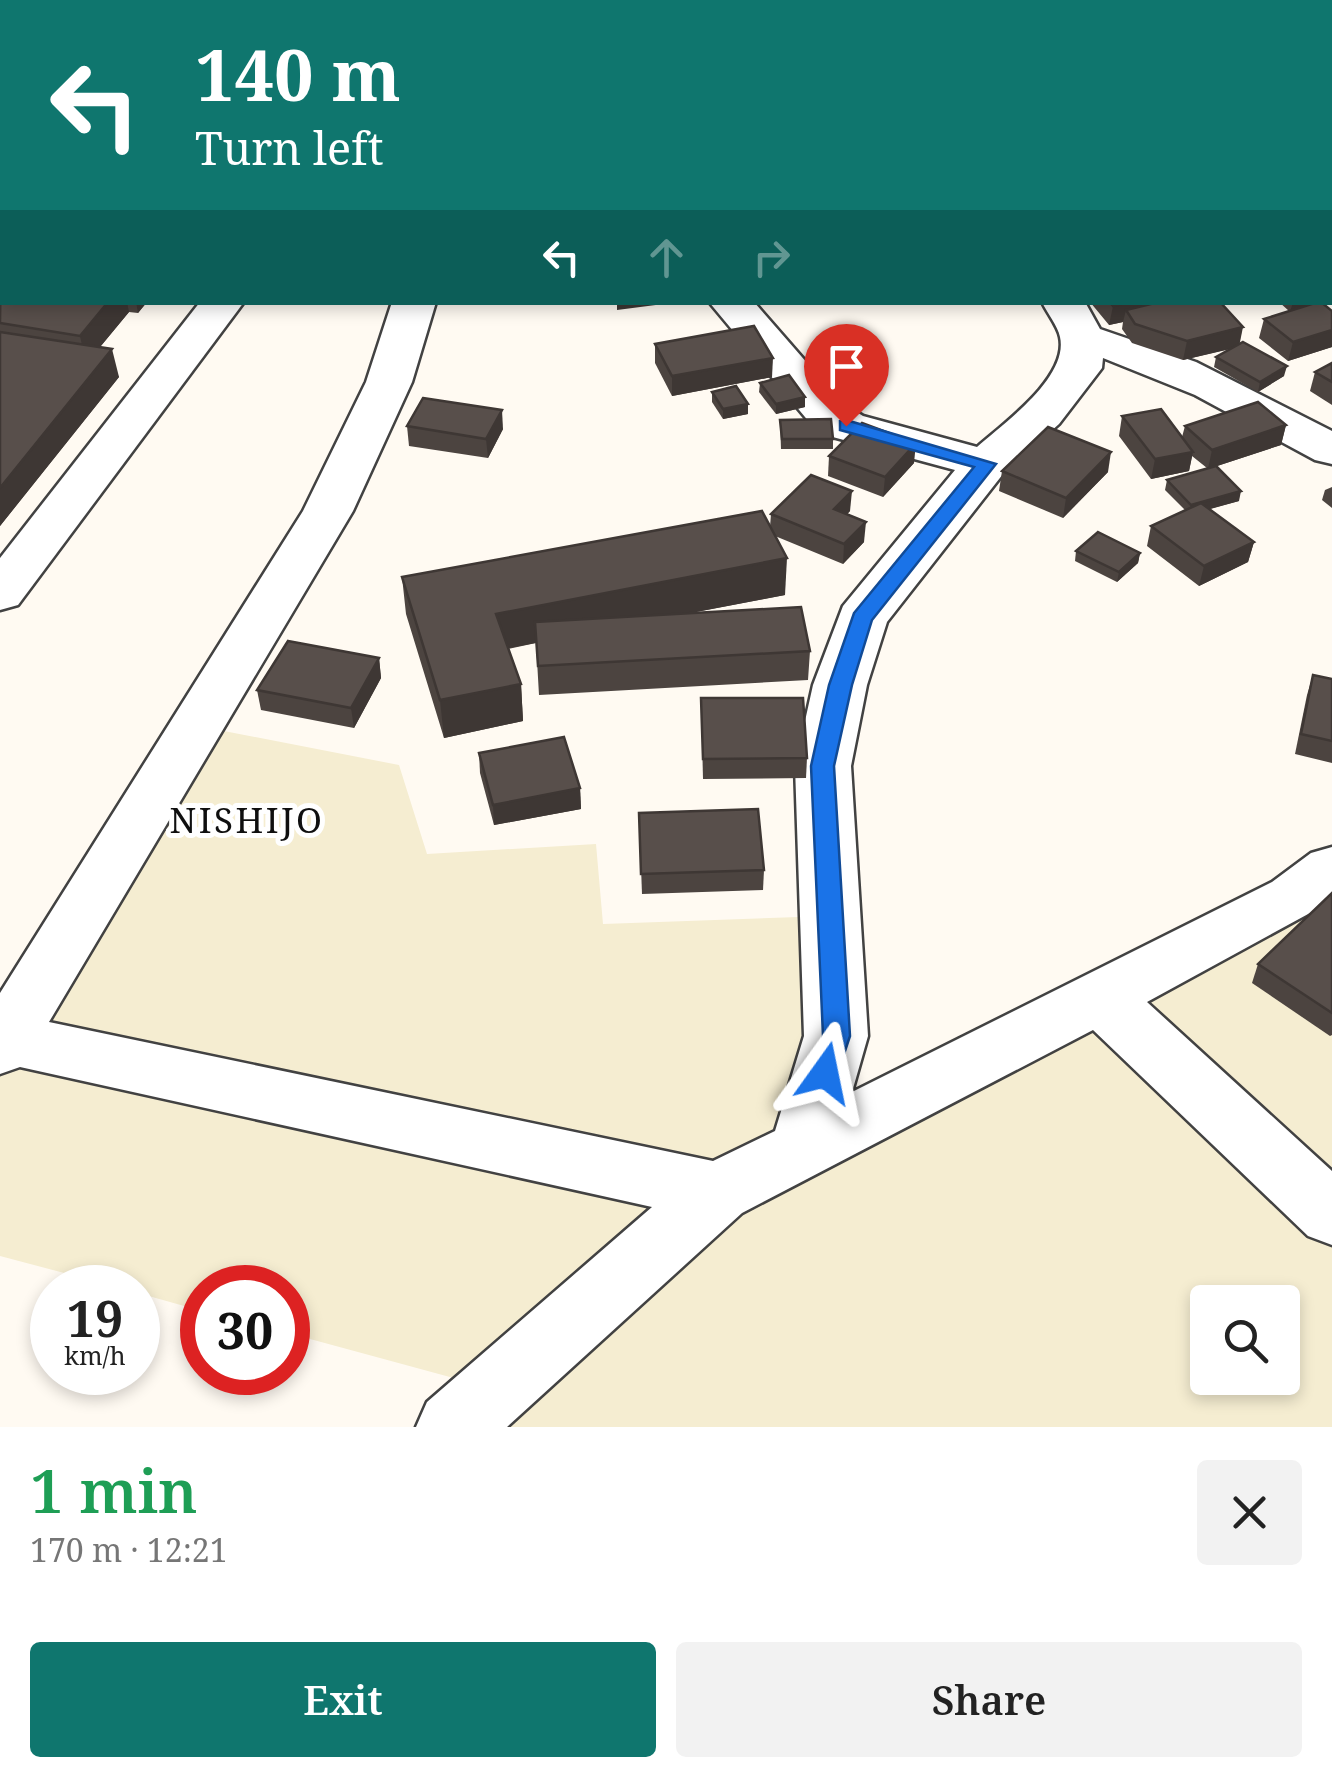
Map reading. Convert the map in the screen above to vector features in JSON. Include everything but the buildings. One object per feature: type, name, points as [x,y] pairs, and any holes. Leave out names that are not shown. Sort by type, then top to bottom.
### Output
[{"type":"street","points":[[0,592],[221,305]]},
{"type":"street","points":[[413,305],[389,382],[328,511],[2,1041],[718,1192]]},
{"type":"street","points":[[733,305],[826,414],[846,426],[986,464]]},
{"type":"street","points":[[803,1147],[836,1036],[823,766],[840,685],[862,618],[986,464],[1043,414],[1079,368],[1072,320]]},
{"type":"street","points":[[1072,320],[1234,396],[1332,450]]},
{"type":"street","points":[[453,1427],[718,1192],[1294,898],[1332,869]]},
{"type":"street","points":[[1101,998],[1332,1215]]},
{"type":"shaded area","points":[[193,725],[399,765],[427,854],[596,844],[603,924],[828,916],[803,1145],[1332,869],[1332,1427],[453,1427],[494,1389],[310,1339],[310,1265],[180,1265],[180,1305],[160,1299],[160,1265],[34,1265],[0,1256],[0,1037]]},
{"type":"district","name":"NISHIJO","points":[[247,819]]},
{"type":"route","points":[[825,1073],[836,1036],[823,766],[840,685],[862,618],[986,464],[846,426]]}]
